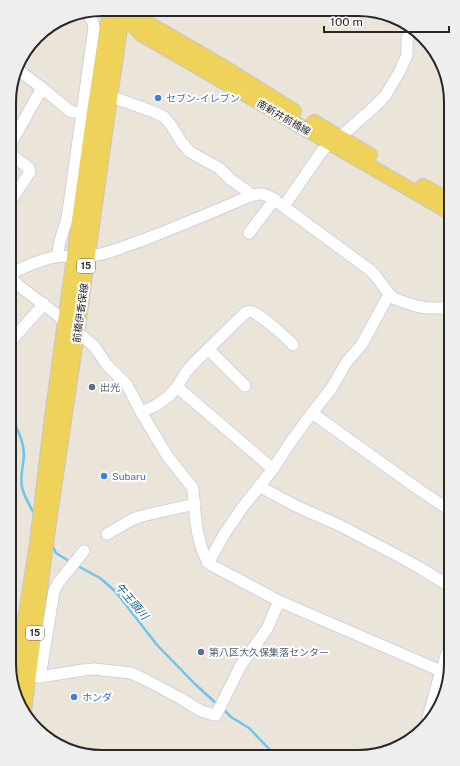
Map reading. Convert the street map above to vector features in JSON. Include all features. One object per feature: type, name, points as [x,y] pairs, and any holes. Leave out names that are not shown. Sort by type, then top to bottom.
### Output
[{"type":"main road","name":"前橋伊香保線","points":[[41,549],[41,502],[65,322],[81,257],[110,98],[117,16]]},
{"type":"main road","name":"前橋伊香保線","points":[[41,549],[49,522],[77,333],[81,257],[94,112],[117,16]]},
{"type":"main road","name":"南新井前橋線","points":[[124,16],[141,34],[217,79],[286,117],[335,140],[444,197]]},
{"type":"main road","name":"南新井前橋線","points":[[335,140],[444,209]]},
{"type":"main road","name":"15","points":[[16,643],[41,549]]},
{"type":"main road","name":"15","points":[[26,705],[35,676],[41,549]]},
{"type":"street","points":[[57,257],[67,219],[82,114],[94,28],[94,23],[91,17]]},
{"type":"street","points":[[284,206],[322,151],[385,96],[399,73],[407,55],[407,38],[410,33]]},
{"type":"street","points":[[22,72],[70,111],[82,114]]},
{"type":"street","points":[[16,134],[42,88]]},
{"type":"street","points":[[110,98],[115,98],[164,117],[171,125],[182,144],[190,152],[219,168],[230,179],[247,191],[250,196]]},
{"type":"street","points":[[16,158],[30,170],[16,193]]},
{"type":"street","points":[[16,272],[57,257],[97,255],[120,249],[198,219],[250,196],[263,194],[275,199],[370,270],[395,299],[426,308],[444,308]]},
{"type":"street","points":[[249,233],[275,199]]},
{"type":"street","points":[[16,283],[44,304],[94,346],[107,365],[127,385],[168,457],[192,487],[200,541],[207,562],[279,601],[441,671]]},
{"type":"street","points":[[207,562],[242,508],[273,469],[290,443],[332,388],[346,363],[362,344],[390,295]]},
{"type":"street","points":[[16,335],[44,304]]},
{"type":"street","points":[[141,412],[155,406],[170,396],[186,372],[244,313],[253,312],[287,338],[293,345]]},
{"type":"street","points":[[208,350],[245,386]]},
{"type":"street","points":[[177,387],[273,469]]},
{"type":"street","points":[[312,413],[444,506]]},
{"type":"street","points":[[260,485],[266,490],[298,507],[332,521],[420,568],[444,583]]},
{"type":"street","points":[[107,534],[133,519],[195,504]]},
{"type":"street","points":[[84,551],[58,583],[54,591],[35,676],[94,669],[131,673],[180,698],[201,711],[216,715],[241,665],[267,629],[279,601]]},
{"type":"street","points":[[429,713],[444,662]]},
{"type":"waterway","name":"午王頭川","points":[[16,428],[23,445],[24,456],[21,483],[26,498],[35,515]]},
{"type":"waterway","name":"午王頭川","points":[[52,545],[56,553],[72,563]]},
{"type":"waterway","name":"午王頭川","points":[[76,565],[100,578],[116,592],[157,645],[218,705]]},
{"type":"waterway","name":"午王頭川","points":[[223,709],[231,717],[249,728],[270,750]]},
{"type":"place","name":"セブン-イレブン","points":[[158,98]]},
{"type":"place","name":"出光","points":[[92,387]]},
{"type":"place","name":"Subaru","points":[[104,476]]},
{"type":"place","name":"第八区大久保集落センター","points":[[201,652]]},
{"type":"place","name":"ホンダ","points":[[74,697]]}]
